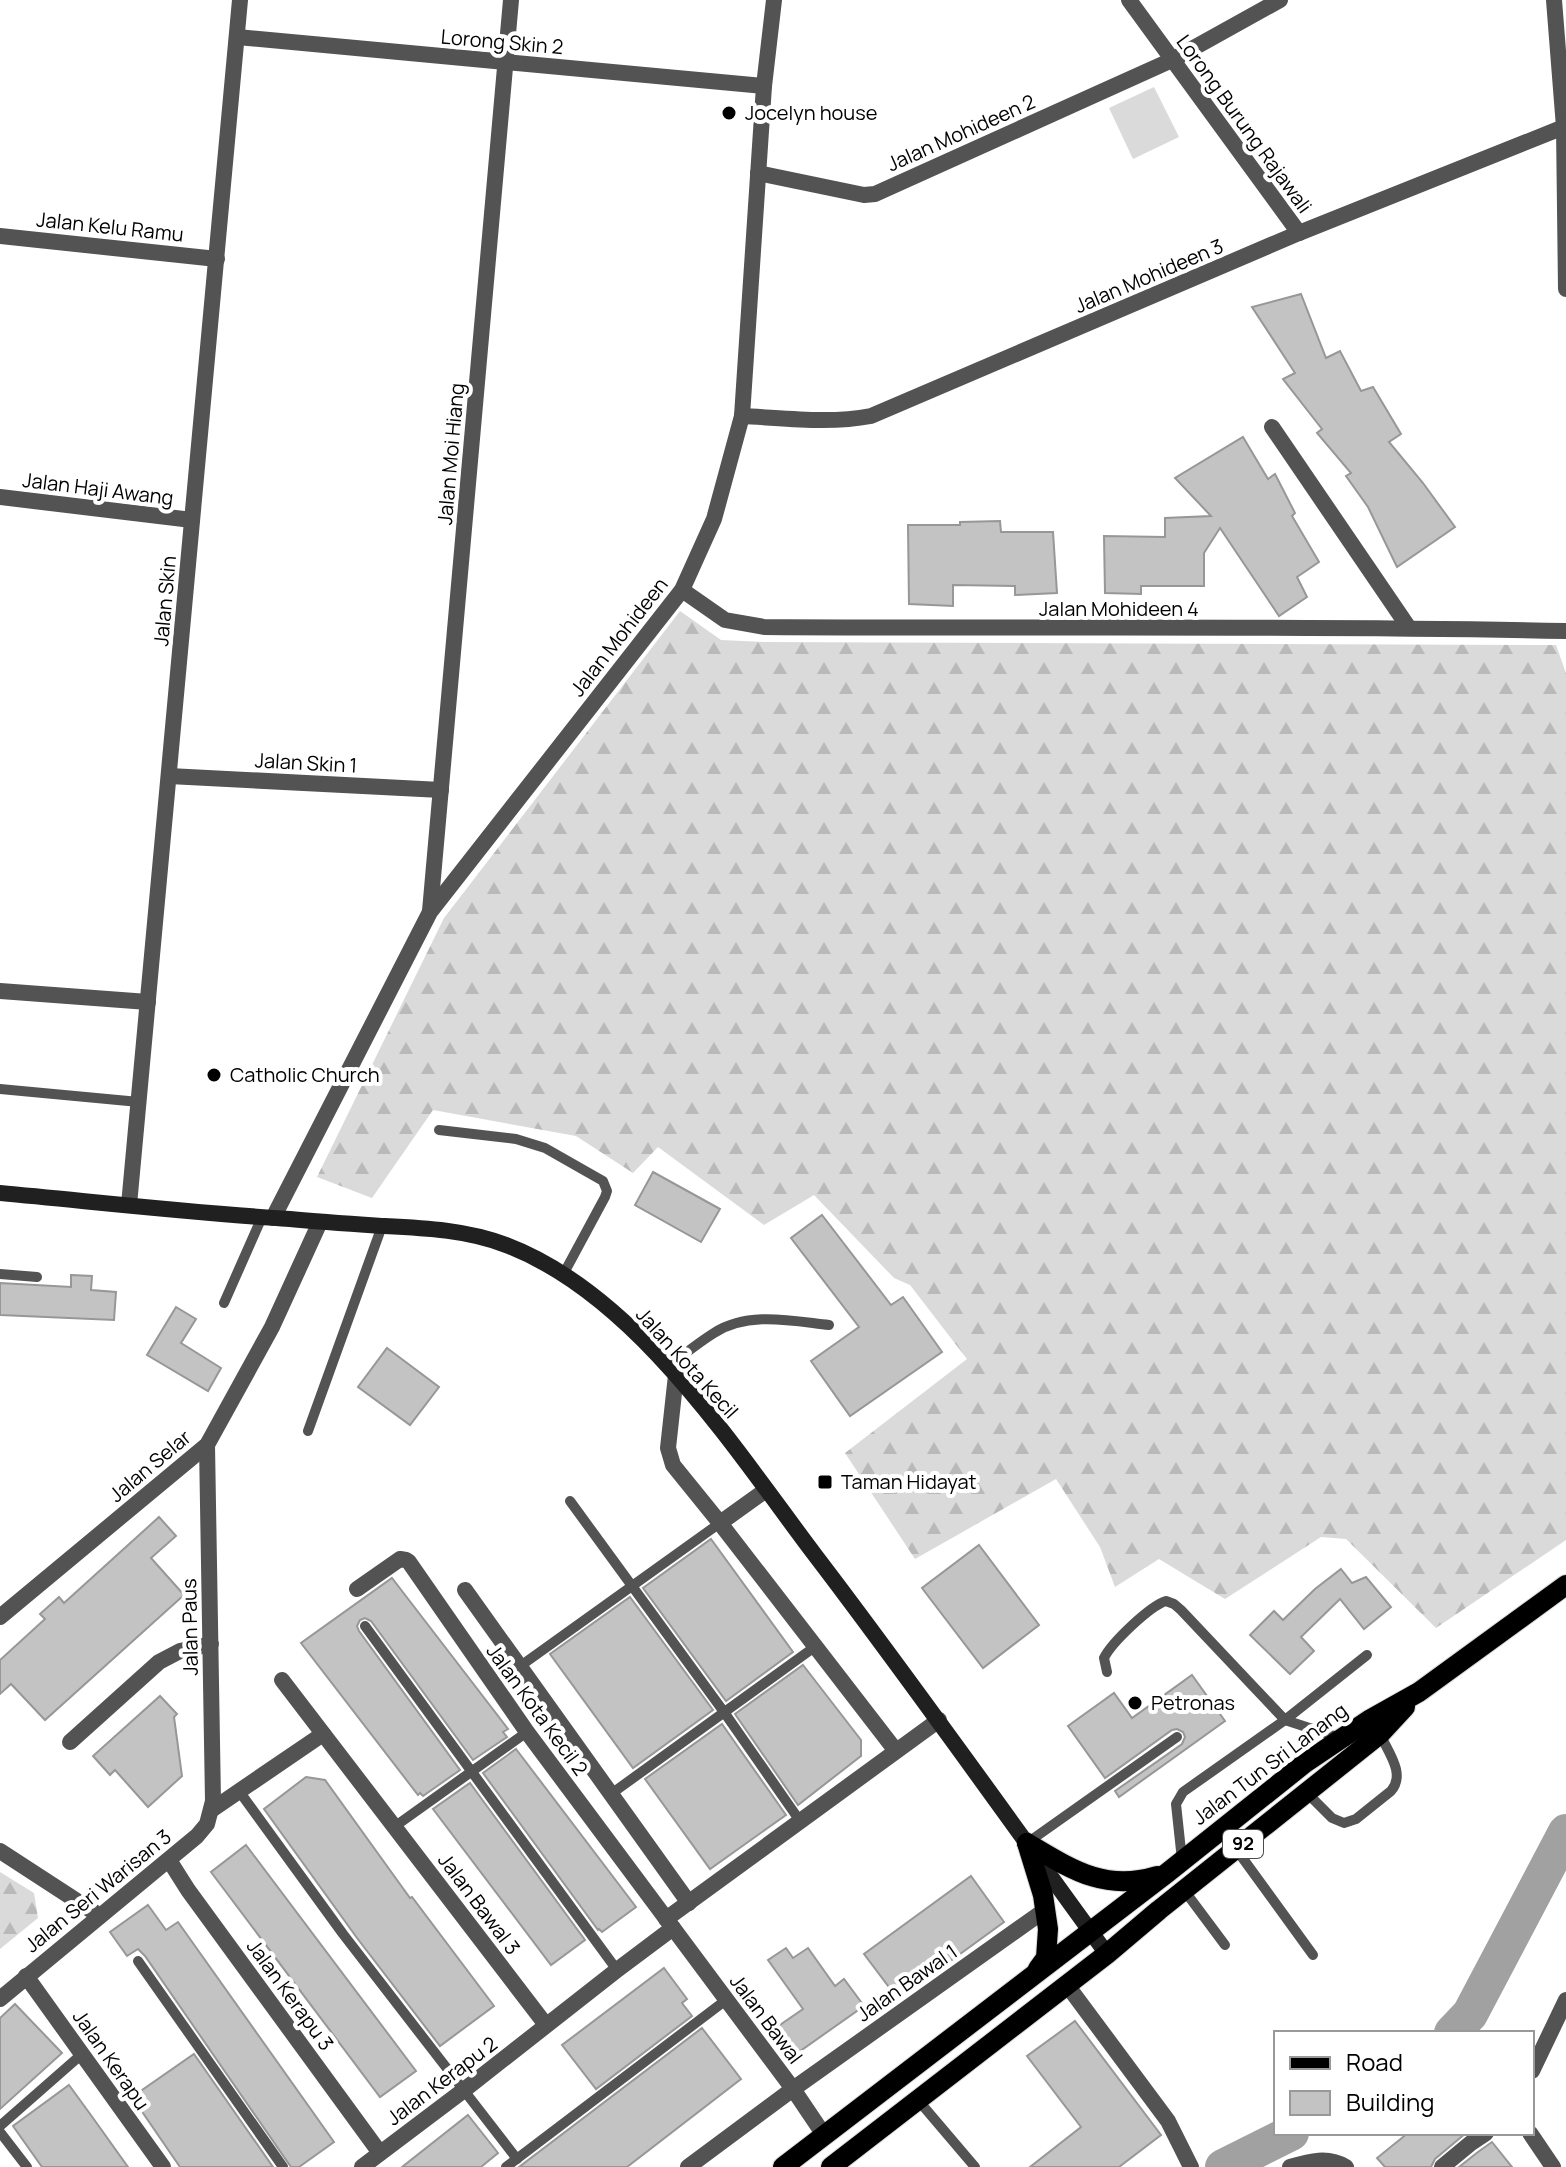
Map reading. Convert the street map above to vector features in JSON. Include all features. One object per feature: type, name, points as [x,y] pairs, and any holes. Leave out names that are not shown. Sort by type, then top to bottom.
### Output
[{"type":"main road","name":"92","points":[[839,2165],[1380,1734],[1419,1692],[1566,1585]]},
{"type":"main road","name":"Jalan Tun Sri Lanang","points":[[783,2167],[1305,1763],[1369,1720],[1419,1692]]},
{"type":"main road","points":[[1027,1843],[1073,1870],[1112,1881],[1136,1882],[1174,1866]]},
{"type":"main road","points":[[1027,1843],[1043,1895],[1048,1929],[1046,1958],[1033,1976]]},
{"type":"street","name":"Jalan Skin","points":[[129,1205],[240,0]]},
{"type":"street","name":"Jalan Moi Hiang","points":[[430,912],[511,0]]},
{"type":"street","name":"Jalan Mohideen","points":[[267,1218],[430,912],[682,590],[714,519],[742,416],[764,86],[774,0]]},
{"type":"street","name":"Lorong Burung Rajawali","points":[[1129,0],[1299,233]]},
{"type":"street","name":"Jalan Mohideen 2","points":[[758,173],[864,195],[875,194],[1172,60],[1280,0]]},
{"type":"street","points":[[1554,0],[1562,65],[1566,289]]},
{"type":"street","name":"Lorong Skin 2","points":[[237,37],[764,86]]},
{"type":"street","name":"Jalan Mohideen 3","points":[[742,416],[851,420],[871,416],[1299,233],[1564,127]]},
{"type":"street","name":"Jalan Kelu Ramu","points":[[0,236],[217,259]]},
{"type":"street","points":[[1272,427],[1409,628]]},
{"type":"street","name":"Jalan Haji Awang","points":[[0,497],[192,520]]},
{"type":"street","name":"Jalan Mohideen 4","points":[[682,590],[725,620],[764,627],[1566,631]]},
{"type":"street","name":"Jalan Skin 1","points":[[169,776],[441,790]]},
{"type":"street","points":[[0,991],[148,1002]]},
{"type":"street","name":"Jalan Kota Kecil","points":[[0,1193],[468,1234],[503,1243],[564,1273],[623,1320],[672,1371],[939,1720],[1107,1954]]},
{"type":"street","name":"Jalan Selar","points":[[0,1617],[207,1445],[272,1327],[320,1222]]},
{"type":"street","points":[[672,1371],[668,1448],[673,1465],[896,1751]]},
{"type":"street","name":"Jalan Paus","points":[[207,1445],[213,1809]]},
{"type":"street","points":[[720,1523],[766,1490]]},
{"type":"street","name":"Jalan Kota Kecil 2","points":[[357,1589],[400,1559],[406,1560],[527,1732],[670,1924]]},
{"type":"street","points":[[465,1590],[689,1903]]},
{"type":"street","points":[[70,1742],[159,1662],[180,1651],[211,1644]]},
{"type":"street","name":"Jalan Bawal 3","points":[[282,1680],[546,2025]]},
{"type":"street","points":[[546,2025],[617,1970],[670,1924],[689,1903],[939,1720]]},
{"type":"street","points":[[213,1809],[323,1734]]},
{"type":"street","name":"Jalan Seri Warisan 3","points":[[0,1999],[202,1831],[213,1809]]},
{"type":"street","points":[[0,1851],[100,1916]]},
{"type":"street","name":"Jalan Kerapu 3","points":[[169,1860],[380,2153]]},
{"type":"street","name":"Jalan Bawal 1","points":[[688,2167],[1045,1910]]},
{"type":"street","name":"Jalan Bawal","points":[[670,1924],[824,2135]]},
{"type":"street","name":"Jalan Kerapu","points":[[26,1976],[163,2167]]},
{"type":"street","points":[[1067,1985],[1168,2121],[1191,2167]]},
{"type":"street","points":[[1534,2065],[1566,2000]]},
{"type":"street","name":"Jalan Kerapu 2","points":[[362,2167],[546,2025]]},
{"type":"street","points":[[1442,2167],[1483,2135]]},
{"type":"street","points":[[1531,2135],[1553,2167]]},
{"type":"street","points":[[1290,2167],[1316,2159],[1339,2162],[1346,2167]]},
{"type":"lane","points":[[0,1089],[139,1102]]},
{"type":"lane","points":[[439,1130],[516,1139],[545,1148],[603,1181],[605,1197],[564,1273]]},
{"type":"lane","points":[[224,1303],[267,1218]]},
{"type":"lane","points":[[308,1431],[382,1226]]},
{"type":"lane","points":[[0,1274],[37,1277]]},
{"type":"lane","points":[[672,1371],[716,1331],[743,1321],[780,1319],[829,1325]]},
{"type":"lane","points":[[570,1501],[800,1821]]},
{"type":"lane","points":[[519,1667],[720,1523]]},
{"type":"lane","points":[[1107,1672],[1104,1658],[1111,1645],[1155,1606],[1169,1601],[1285,1720],[1343,1738]]},
{"type":"lane","points":[[365,1626],[617,1970]]},
{"type":"lane","points":[[611,1794],[816,1646]]},
{"type":"lane","points":[[1174,1866],[1179,1795],[1285,1720],[1367,1655]]},
{"type":"lane","points":[[394,1827],[527,1732]]},
{"type":"lane","points":[[1307,1793],[1332,1818],[1344,1823],[1356,1819],[1391,1791],[1398,1776],[1380,1734]]},
{"type":"lane","points":[[1027,1843],[1177,1737]]},
{"type":"lane","points":[[239,1791],[343,1934],[517,2159]]},
{"type":"lane","points":[[1236,1849],[1313,1955]]},
{"type":"lane","points":[[1184,1890],[1225,1945]]},
{"type":"lane","points":[[138,1961],[283,2167]]},
{"type":"lane","points":[[506,2167],[726,2000]]},
{"type":"lane","points":[[27,2167],[0,2129],[82,2054]]},
{"type":"lane","points":[[918,2100],[975,2167]]},
{"type":"green space","points":[[1154,87],[1179,137],[1133,159],[1109,108]]},
{"type":"green space","points":[[680,611],[721,640],[764,642],[1556,645],[1566,673],[1566,1540],[1436,1628],[1346,1539],[1321,1537],[1225,1599],[1159,1559],[1115,1587],[1100,1547],[1056,1479],[915,1559],[845,1453],[967,1359],[910,1285],[894,1278],[814,1195],[764,1225],[658,1147],[633,1173],[576,1136],[433,1110],[372,1198],[317,1177],[444,918]]},
{"type":"green space","points":[[0,1872],[34,1893],[38,1918],[0,1949]]},
{"type":"building","points":[[1301,294],[1326,358],[1340,351],[1361,391],[1373,387],[1401,434],[1389,442],[1455,527],[1397,567],[1368,507],[1346,476],[1351,473],[1317,433],[1322,429],[1283,379],[1295,373],[1252,307]]},
{"type":"building","points":[[1243,437],[1268,479],[1275,474],[1295,513],[1292,516],[1319,562],[1297,577],[1307,597],[1279,616],[1220,528],[1204,553],[1204,586],[1141,586],[1141,594],[1105,593],[1104,536],[1165,537],[1165,518],[1211,516],[1175,478]]},
{"type":"building","points":[[1000,521],[1001,532],[1053,532],[1057,593],[1015,595],[1015,586],[953,585],[953,606],[909,604],[908,525]]},
{"type":"building","points":[[653,1172],[720,1209],[701,1242],[635,1205]]},
{"type":"building","points":[[822,1215],[891,1305],[903,1297],[942,1352],[850,1416],[811,1361],[859,1327],[791,1238]]},
{"type":"building","points":[[71,1275],[92,1276],[91,1290],[116,1292],[114,1320],[0,1315],[0,1283],[71,1287]]},
{"type":"building","points":[[176,1307],[196,1319],[181,1343],[221,1368],[208,1391],[147,1355]]},
{"type":"building","points":[[387,1348],[439,1387],[410,1425],[358,1387]]},
{"type":"building","points":[[159,1517],[176,1536],[151,1558],[184,1595],[45,1720],[11,1684],[0,1694],[0,1660],[45,1619],[40,1614],[59,1597],[64,1603]]},
{"type":"building","points":[[711,1539],[793,1652],[726,1701],[643,1588]]},
{"type":"building","points":[[979,1545],[1039,1625],[983,1668],[922,1588]]},
{"type":"building","points":[[1341,1569],[1352,1583],[1366,1577],[1391,1607],[1364,1629],[1340,1599],[1301,1637],[1314,1651],[1290,1674],[1250,1635],[1274,1611],[1283,1620]]},
{"type":"building","points":[[392,1578],[508,1729],[503,1732],[507,1737],[473,1760],[371,1621],[365,1618],[360,1620],[357,1626],[359,1631],[460,1770],[423,1796],[418,1795],[301,1643]]},
{"type":"building","points":[[630,1597],[713,1710],[633,1768],[550,1654]]},
{"type":"building","points":[[803,1665],[861,1740],[861,1756],[798,1805],[735,1714]]},
{"type":"building","points":[[1192,1675],[1225,1721],[1119,1797],[1115,1791],[1182,1744],[1185,1737],[1183,1732],[1172,1730],[1105,1778],[1068,1726],[1114,1693],[1132,1718]]},
{"type":"building","points":[[160,1696],[177,1714],[174,1717],[182,1776],[148,1807],[115,1770],[110,1775],[93,1756]]},
{"type":"building","points":[[722,1724],[786,1815],[710,1869],[645,1779]]},
{"type":"building","points":[[516,1749],[636,1907],[602,1932],[483,1773]]},
{"type":"building","points":[[306,1777],[325,1780],[410,1898],[494,2006],[440,2046],[264,1809]]},
{"type":"building","points":[[470,1783],[585,1940],[551,1965],[433,1809]]},
{"type":"building","points":[[246,1845],[416,2071],[380,2097],[211,1872]]},
{"type":"building","points":[[971,1876],[1004,1922],[898,1999],[864,1954]]},
{"type":"building","points":[[148,1905],[166,1930],[178,1922],[334,2142],[299,2167],[291,2167],[145,1956],[138,1949],[127,1956],[110,1932]]},
{"type":"building","points":[[786,1948],[793,1958],[808,1948],[835,1986],[844,1979],[864,2006],[796,2054],[777,2027],[803,2009],[768,1960]]},
{"type":"building","points":[[664,1968],[687,1999],[682,2003],[692,2016],[596,2089],[562,2045]]},
{"type":"building","points":[[15,2004],[62,2053],[0,2109],[0,2018]]},
{"type":"building","points":[[1075,2021],[1161,2135],[1119,2167],[1030,2167],[1081,2127],[1027,2056]]},
{"type":"building","points":[[702,2028],[741,2079],[627,2167],[519,2167]]},
{"type":"building","points":[[194,2054],[273,2167],[180,2167],[132,2097]]},
{"type":"building","points":[[69,2085],[128,2167],[42,2167],[13,2126]]},
{"type":"building","points":[[468,2115],[498,2153],[481,2167],[402,2167]]},
{"type":"building","points":[[1406,2135],[1464,2135],[1435,2159],[1431,2167],[1385,2167],[1377,2158]]},
{"type":"building","points":[[1492,2142],[1512,2167],[1459,2167],[1478,2152]]},
{"type":"waterway","points":[[1454,2031],[1470,2014],[1566,1832]]},
{"type":"waterway","points":[[1223,2167],[1287,2135]]},
{"type":"place","name":"Jocelyn house","points":[[729,113]]},
{"type":"place","name":"Catholic Church","points":[[214,1075]]},
{"type":"place","name":"Taman Hidayat","points":[[825,1482]]},
{"type":"place","name":"Petronas","points":[[1135,1703]]}]
